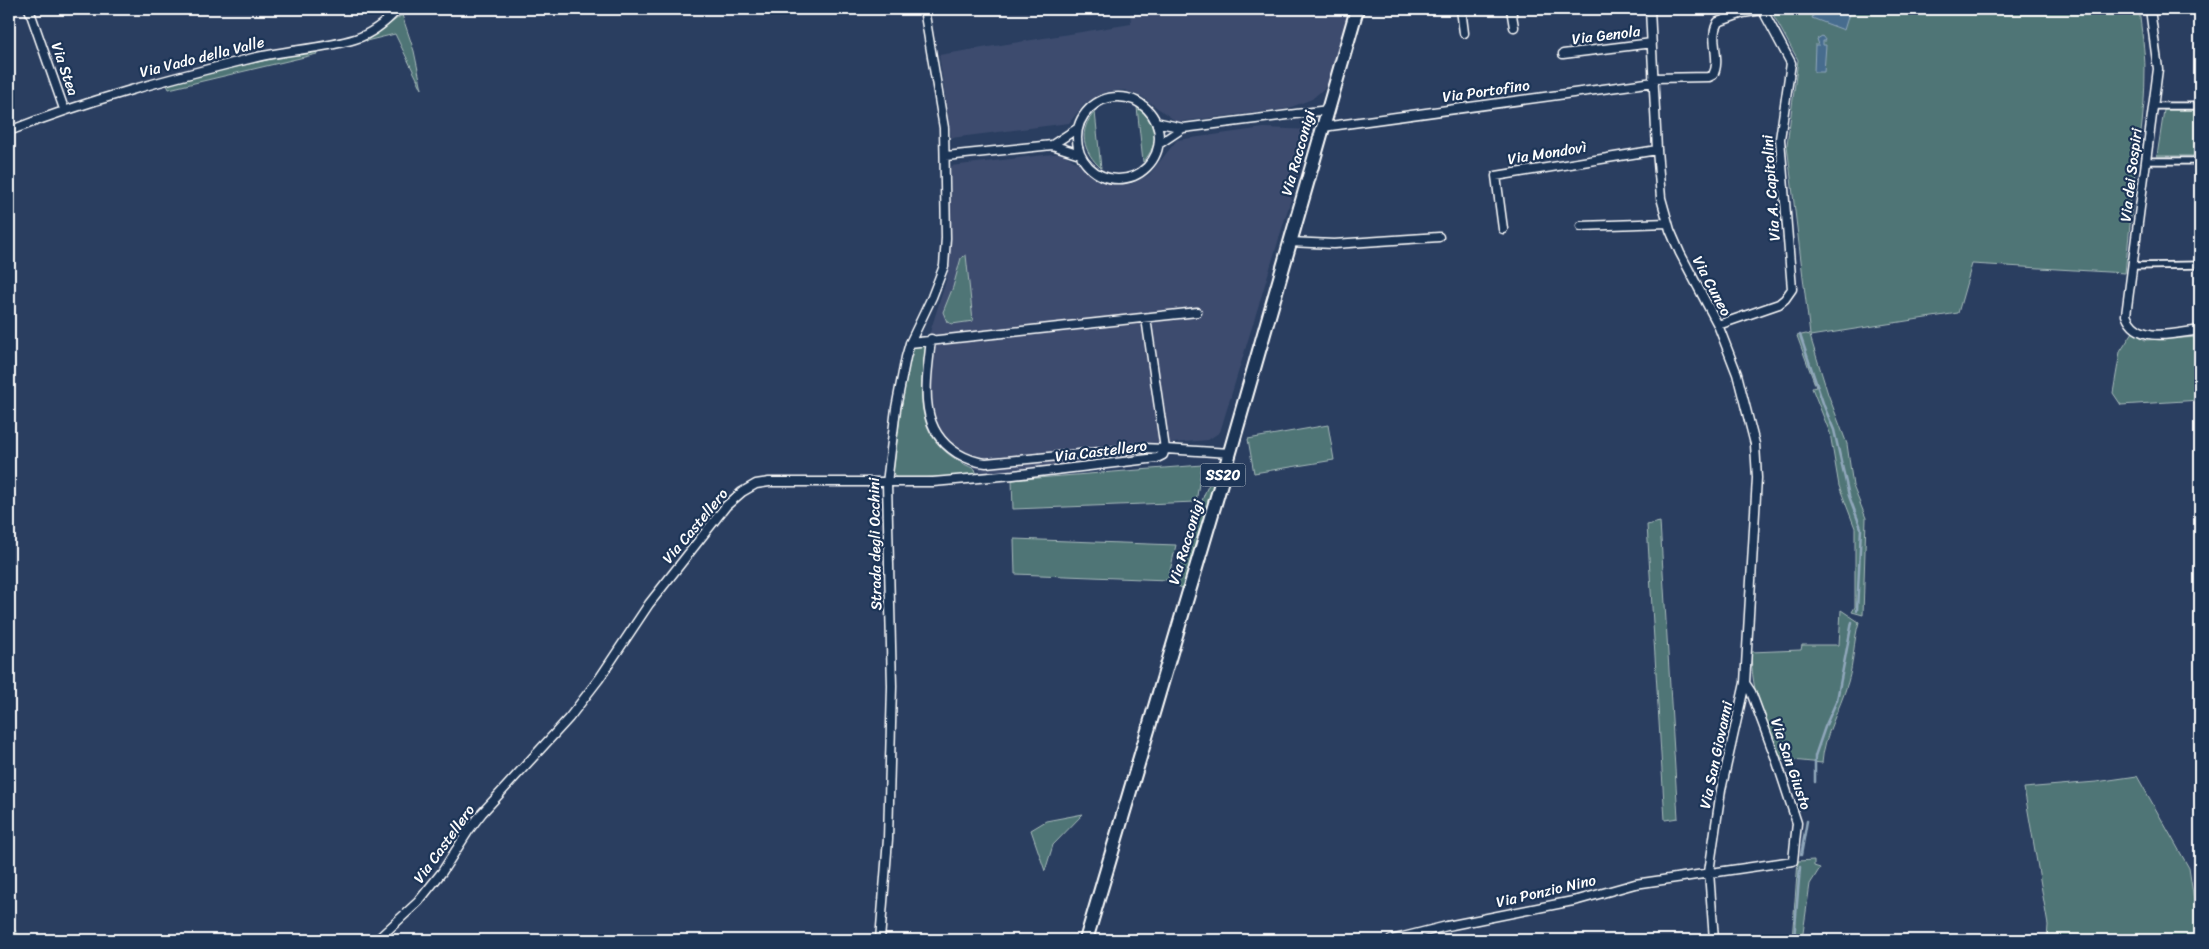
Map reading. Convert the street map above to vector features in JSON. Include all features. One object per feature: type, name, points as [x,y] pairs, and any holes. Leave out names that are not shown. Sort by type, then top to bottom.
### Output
[{"type":"main road","name":"Via Racconigi","points":[[1086,940],[1230,453],[1357,9]]},
{"type":"street","name":"Via Stea","points":[[29,9],[64,110]]},
{"type":"street","name":"Via Vado della Valle","points":[[9,130],[64,110],[255,57],[356,38],[387,20],[398,9]]},
{"type":"street","name":"Strada degli Occhini","points":[[880,940],[888,839],[892,686],[886,483],[896,408],[910,343],[932,298],[944,266],[946,229],[944,128],[924,9]]},
{"type":"street","points":[[1461,9],[1464,33]]},
{"type":"street","points":[[1511,9],[1514,27]]},
{"type":"street","name":"Via Cuneo","points":[[1650,9],[1661,198],[1668,223],[1680,253],[1718,325],[1737,374],[1755,444],[1757,478],[1751,574]]},
{"type":"street","name":"Via Portofino","points":[[1323,127],[1654,80],[1710,77],[1713,75],[1716,66],[1714,28],[1718,22],[1743,13],[1762,9]]},
{"type":"street","name":"Via A. Capitolini","points":[[1718,325],[1779,304],[1785,300],[1792,289],[1780,139],[1791,64],[1762,9]]},
{"type":"street","name":"Via dei Sospiri","points":[[2150,9],[2158,69],[2126,315],[2135,329],[2146,335],[2200,330]]},
{"type":"street","name":"Via Genola","points":[[1563,54],[1652,43]]},
{"type":"street","points":[[1109,98],[1132,99],[1142,104],[1156,122],[1159,144],[1155,156],[1147,167],[1136,175],[1110,178],[1098,174],[1087,165],[1077,146],[1078,128],[1082,118],[1089,108],[1109,98]]},
{"type":"street","points":[[2154,106],[2200,106]]},
{"type":"street","points":[[1156,122],[1183,128],[1328,110]]},
{"type":"street","points":[[1052,146],[1078,128]]},
{"type":"street","points":[[1159,144],[1183,128]]},
{"type":"street","points":[[946,156],[1052,146],[1080,154]]},
{"type":"street","name":"Via Mondovì","points":[[1503,229],[1496,176],[1657,150]]},
{"type":"street","points":[[2146,162],[2200,161]]},
{"type":"street","points":[[1581,226],[1668,223]]},
{"type":"street","points":[[1289,242],[1334,244],[1439,237]]},
{"type":"street","points":[[2133,266],[2200,265]]},
{"type":"street","points":[[910,343],[931,339],[1197,312]]},
{"type":"street","points":[[931,339],[926,384],[930,416],[938,437],[947,447],[964,457],[975,462],[986,463],[1141,448],[1165,449],[1146,318]]},
{"type":"street","name":"Via Castellero","points":[[378,940],[418,902],[442,872],[482,813],[569,718],[599,679],[649,604],[726,506],[742,492],[756,484],[769,482],[933,482],[1013,475],[1146,460],[1163,455],[1165,449],[1230,453]]},
{"type":"street","name":"Via San Giovanni","points":[[1714,940],[1709,872],[1721,790],[1744,683],[1751,574]]},
{"type":"street","name":"Via San Giusto","points":[[1709,872],[1793,861],[1797,823],[1751,692],[1744,683]]},
{"type":"street","name":"Via Ponzio Nino","points":[[1391,940],[1447,926],[1578,900],[1635,884],[1709,872]]},
{"type":"shaded area","points":[[1130,9],[1351,9],[1328,85],[1312,99],[1286,109],[1177,122],[1141,96],[1124,90],[1105,92],[1085,103],[1069,123],[951,138],[939,55],[1131,24]]},
{"type":"shaded area","points":[[1816,9],[1834,9],[1849,14],[1844,30],[1812,18]]},
{"type":"shaded area","points":[[1822,36],[1826,41],[1823,41],[1823,45],[1826,45],[1824,72],[1814,72],[1815,45],[1819,45],[1817,39]]},
{"type":"shaded area","points":[[1264,128],[1312,130],[1220,432],[1208,440],[1174,443],[1154,455],[984,472],[951,456],[935,442],[922,413],[920,384],[926,345],[947,278],[951,241],[951,166],[1062,153],[1079,164],[1096,180],[1109,184],[1131,184],[1149,175],[1177,140]]},
{"type":"green space","points":[[1770,9],[2139,9],[2145,87],[2140,138],[2129,204],[2132,206],[2125,273],[1972,264],[1958,313],[1810,336],[1828,394],[1847,444],[1853,486],[1866,518],[1863,615],[1852,612],[1855,607],[1855,528],[1839,486],[1830,433],[1812,388],[1816,387],[1797,336],[1810,335],[1787,145],[1798,60]]},
{"type":"green space","points":[[402,15],[414,51],[422,89],[395,34],[366,41]]},
{"type":"green space","points":[[314,49],[317,54],[169,89],[166,83]]},
{"type":"green space","points":[[1137,107],[1150,119],[1155,133],[1152,148],[1143,162]]},
{"type":"green space","points":[[2164,110],[2200,110],[2200,156],[2157,156]]},
{"type":"green space","points":[[1095,112],[1101,168],[1090,155],[1084,141],[1086,126]]},
{"type":"green space","points":[[966,255],[973,321],[952,324],[947,322],[943,312],[953,287],[961,258]]},
{"type":"green space","points":[[2133,332],[2145,340],[2200,337],[2200,400],[2121,405],[2113,393],[2120,352]]},
{"type":"green space","points":[[926,345],[922,384],[922,402],[925,418],[931,433],[940,447],[955,459],[975,469],[977,475],[896,479],[893,472],[907,363],[913,347]]},
{"type":"green space","points":[[1328,425],[1334,460],[1254,473],[1248,439]]},
{"type":"green space","points":[[1220,464],[1187,579],[1182,588],[1176,585],[1186,551],[1204,495],[1216,466]]},
{"type":"green space","points":[[1202,465],[1196,502],[1013,509],[1012,480]]},
{"type":"green space","points":[[1660,522],[1678,818],[1665,820],[1647,525]]},
{"type":"green space","points":[[1014,539],[1176,545],[1168,580],[1015,574]]},
{"type":"green space","points":[[1841,610],[1859,622],[1850,675],[1826,742],[1822,763],[1782,759],[1769,733],[1756,695],[1751,652],[1801,650],[1802,645],[1839,645]]},
{"type":"green space","points":[[2137,776],[2189,868],[2200,940],[2047,940],[2048,925],[2024,788],[2096,782]]},
{"type":"green space","points":[[1083,814],[1053,845],[1045,871],[1031,830],[1046,821]]},
{"type":"green space","points":[[1814,860],[1814,866],[1820,868],[1810,884],[1802,940],[1792,940],[1798,861]]},
{"type":"green space","points":[[9,922],[22,940],[9,940]]},
{"type":"waterway","points":[[1800,335],[1834,430],[1849,496],[1861,528],[1857,611]]},
{"type":"waterway","points":[[1815,782],[1815,756],[1837,700],[1852,622]]},
{"type":"waterway","points":[[1801,855],[1807,821]]},
{"type":"waterway","points":[[1794,940],[1800,867]]}]
